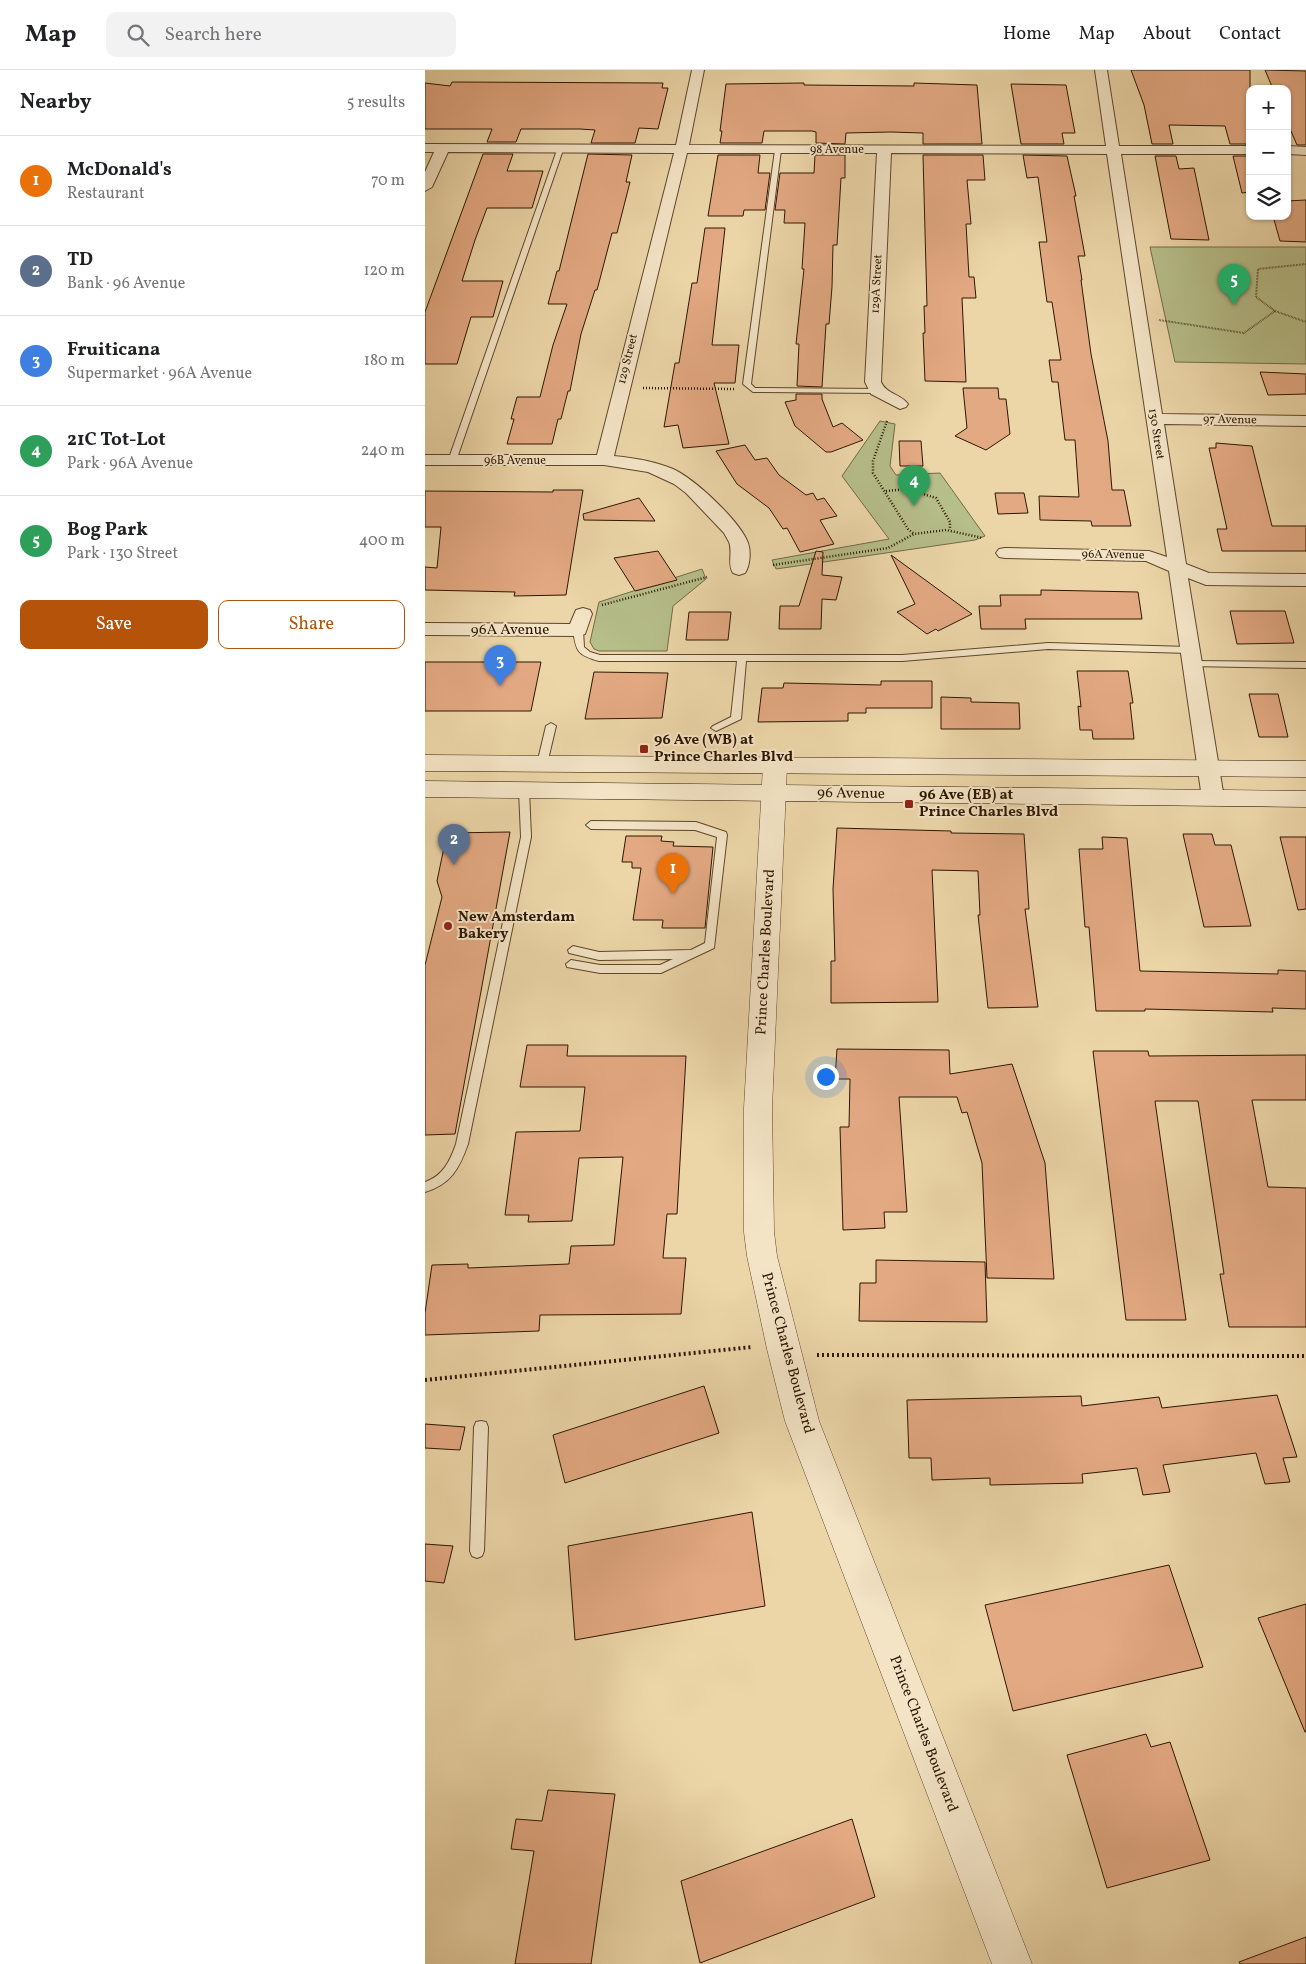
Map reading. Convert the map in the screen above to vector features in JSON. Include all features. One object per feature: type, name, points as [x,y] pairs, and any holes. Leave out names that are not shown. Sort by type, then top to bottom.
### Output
[{"type":"main road","name":"96 Avenue","points":[[425,763],[1306,769]]},
{"type":"main road","name":"Prince Charles Boulevard","points":[[775,766],[758,1108],[757,1171],[762,1256],[783,1349],[802,1421],[1012,1964]]},
{"type":"main road","name":"96 Avenue","points":[[425,789],[1306,799]]},
{"type":"street","name":"129 Street","points":[[604,460],[699,70]]},
{"type":"street","name":"130 Street","points":[[1101,70],[1213,798]]},
{"type":"street","name":"98 Avenue","points":[[425,148],[560,150],[1246,150]]},
{"type":"street","points":[[425,187],[443,148]]},
{"type":"street","name":"129A Street","points":[[877,391],[873,382],[884,150]]},
{"type":"street","points":[[1291,150],[1306,150]]},
{"type":"street","points":[[877,391],[900,404]]},
{"type":"street","name":"97 Avenue","points":[[1154,419],[1306,421]]},
{"type":"street","name":"96B Avenue","points":[[425,460],[604,460]]},
{"type":"street","points":[[604,460],[631,462],[652,467],[670,473],[687,483],[703,497],[732,532],[740,546],[739,569]]},
{"type":"street","name":"96A Avenue","points":[[1005,553],[1149,556],[1206,579],[1306,580]]},
{"type":"street","name":"96A Avenue","points":[[425,629],[586,617]]},
{"type":"lane","points":[[452,461],[560,150]]},
{"type":"lane","points":[[778,150],[747,384],[753,390],[877,391]]},
{"type":"lane","points":[[586,617],[580,648],[587,654],[599,658],[902,658],[1048,646],[1306,665]]},
{"type":"lane","points":[[716,728],[736,720],[742,659]]},
{"type":"lane","points":[[542,764],[551,726]]},
{"type":"lane","points":[[425,1187],[444,1178],[456,1163],[462,1144],[525,837],[525,790]]},
{"type":"lane","points":[[571,964],[600,969],[661,969],[710,945],[722,835],[696,826],[591,825]]},
{"type":"lane","points":[[573,950],[599,956],[693,954]]},
{"type":"lane","points":[[477,1551],[481,1427]]},
{"type":"path","points":[[1306,264],[1258,269],[1256,298],[1275,311],[1306,322]]},
{"type":"path","points":[[1159,320],[1245,333],[1275,311]]},
{"type":"path","points":[[640,388],[740,389]]},
{"type":"path","points":[[887,421],[873,466],[873,473],[908,528],[914,534]]},
{"type":"path","points":[[886,491],[907,489],[936,498],[950,522],[950,530]]},
{"type":"path","points":[[773,565],[888,548],[914,534],[950,530],[983,538]]},
{"type":"path","points":[[586,617],[707,577]]},
{"type":"path","points":[[425,1380],[755,1347]]},
{"type":"path","points":[[810,1354],[1306,1356]]},
{"type":"green space","points":[[1150,247],[1306,247],[1306,364],[1175,362]]},
{"type":"green space","points":[[880,421],[895,424],[890,466],[896,475],[940,473],[985,536],[975,540],[776,569],[772,560],[889,539],[842,476]]},
{"type":"green space","points":[[702,569],[706,579],[673,606],[667,651],[599,651],[594,649],[590,642],[599,602]]},
{"type":"building","points":[[1131,70],[1250,70],[1250,85],[1246,85],[1246,144],[1230,144],[1225,126],[1169,125],[1173,144],[1152,144],[1144,105]]},
{"type":"building","points":[[1265,70],[1306,71],[1306,145],[1297,145],[1291,131],[1291,85],[1271,85]]},
{"type":"building","points":[[452,82],[663,83],[662,88],[668,88],[658,129],[639,128],[635,143],[591,143],[595,130],[580,129],[521,129],[516,142],[487,142],[492,129],[425,129],[425,83],[450,86]]},
{"type":"building","points":[[804,83],[804,85],[914,86],[914,83],[977,85],[982,144],[923,144],[923,133],[891,132],[846,133],[845,144],[816,143],[816,132],[812,131],[764,131],[762,143],[720,143],[726,84]]},
{"type":"building","points":[[1011,84],[1066,85],[1075,133],[1062,133],[1064,144],[1021,144]]},
{"type":"building","points":[[483,154],[513,154],[507,171],[543,171],[532,208],[487,208],[475,240],[462,281],[503,281],[493,317],[471,317],[457,364],[425,364],[425,312]]},
{"type":"building","points":[[588,154],[632,155],[626,182],[630,182],[617,233],[612,233],[597,290],[595,290],[581,334],[570,391],[568,391],[561,419],[558,419],[552,444],[507,444],[514,419],[511,419],[517,397],[540,397],[553,345],[567,304],[548,304],[557,271],[559,271]]},
{"type":"building","points":[[718,155],[760,155],[758,173],[770,173],[765,210],[744,210],[743,216],[708,216]]},
{"type":"building","points":[[815,155],[845,155],[845,178],[841,178],[837,245],[833,245],[832,287],[829,324],[826,324],[822,387],[797,386],[799,344],[796,344],[804,269],[802,269],[805,223],[784,223],[785,210],[775,210],[780,173],[814,173]]},
{"type":"building","points":[[923,155],[983,155],[985,180],[967,180],[971,224],[966,224],[969,277],[974,277],[976,298],[962,298],[966,382],[925,381],[923,333],[925,333],[924,306],[927,306]]},
{"type":"building","points":[[1023,155],[1067,156],[1076,196],[1074,196],[1085,256],[1078,256],[1091,354],[1108,441],[1112,490],[1124,490],[1131,526],[1092,526],[1091,521],[1040,520],[1039,496],[1079,497],[1075,440],[1065,440],[1058,382],[1052,382],[1049,360],[1061,360],[1052,302],[1047,302],[1039,242],[1047,242],[1038,177],[1027,178]]},
{"type":"building","points":[[1155,156],[1176,156],[1179,169],[1194,168],[1209,240],[1171,239]]},
{"type":"building","points":[[1233,156],[1246,156],[1246,192],[1242,193]]},
{"type":"building","points":[[1306,200],[1306,242],[1280,241],[1274,220],[1291,220],[1291,201]]},
{"type":"building","points":[[705,228],[725,228],[712,345],[739,345],[735,383],[714,383],[729,444],[683,448],[678,425],[664,427],[675,363],[679,363],[692,283],[697,283]]},
{"type":"building","points":[[1260,372],[1306,374],[1306,394],[1268,395]]},
{"type":"building","points":[[963,388],[998,388],[999,399],[1006,399],[1010,434],[986,450],[955,436],[967,428]]},
{"type":"building","points":[[796,394],[822,394],[822,399],[833,427],[842,423],[863,440],[831,452],[826,452],[795,426],[785,402],[796,400]]},
{"type":"building","points":[[899,441],[921,441],[923,466],[900,466]]},
{"type":"building","points":[[1216,443],[1252,446],[1272,526],[1306,526],[1306,551],[1222,551],[1217,529],[1227,529],[1209,448],[1216,448]]},
{"type":"building","points":[[745,445],[755,460],[767,458],[779,475],[806,495],[813,493],[817,500],[824,498],[837,516],[820,520],[834,544],[800,552],[787,528],[783,529],[769,508],[737,484],[716,451]]},
{"type":"building","points":[[553,490],[583,490],[566,595],[514,596],[515,592],[425,590],[425,567],[437,568],[441,527],[425,527],[425,491],[553,492]]},
{"type":"building","points":[[995,493],[1024,493],[1028,513],[998,514]]},
{"type":"building","points":[[639,498],[655,521],[584,520],[583,514]]},
{"type":"building","points":[[658,551],[677,580],[635,591],[614,558]]},
{"type":"building","points":[[816,551],[823,552],[822,575],[842,577],[836,600],[822,599],[821,629],[779,629],[780,606],[799,606]]},
{"type":"building","points":[[891,555],[972,614],[938,631],[936,629],[927,634],[897,612],[915,604]]},
{"type":"building","points":[[1041,590],[1138,592],[1142,619],[1025,619],[1026,629],[981,629],[979,606],[1001,606],[1000,595],[1041,595]]},
{"type":"building","points":[[1230,611],[1285,611],[1294,643],[1237,644]]},
{"type":"building","points":[[689,612],[731,612],[728,640],[686,640]]},
{"type":"building","points":[[425,662],[541,662],[531,711],[425,711]]},
{"type":"building","points":[[1077,671],[1128,671],[1133,703],[1130,703],[1134,739],[1093,739],[1092,730],[1080,730],[1078,706],[1081,707]]},
{"type":"building","points":[[594,672],[668,673],[662,718],[585,719]]},
{"type":"building","points":[[881,681],[932,681],[932,708],[866,708],[866,713],[848,713],[848,721],[758,722],[762,688],[783,688],[784,683],[881,685]]},
{"type":"building","points":[[1249,694],[1278,694],[1288,737],[1259,737]]},
{"type":"building","points":[[941,697],[971,698],[971,702],[1019,703],[1020,729],[941,729]]},
{"type":"building","points":[[837,828],[1024,834],[1029,909],[1025,909],[1038,1007],[988,1008],[978,915],[980,915],[978,871],[932,870],[938,1002],[831,1003],[831,961],[835,961],[833,889]]},
{"type":"building","points":[[510,832],[455,1134],[425,1135],[425,965],[442,897],[437,881],[447,833]]},
{"type":"building","points":[[1183,834],[1212,834],[1215,845],[1231,845],[1251,926],[1204,927]]},
{"type":"building","points":[[626,836],[662,836],[661,841],[674,842],[673,846],[713,847],[705,928],[662,928],[663,920],[633,920],[641,868],[632,868],[632,862],[622,862]]},
{"type":"building","points":[[1102,837],[1127,838],[1140,971],[1278,974],[1278,970],[1306,971],[1306,1009],[1272,1008],[1273,1012],[1145,1009],[1145,1011],[1096,1011],[1089,927],[1085,927],[1079,849],[1103,849]]},
{"type":"building","points":[[1280,837],[1306,837],[1306,909],[1298,910]]},
{"type":"building","points":[[527,1045],[568,1045],[567,1056],[686,1056],[677,1214],[667,1214],[663,1258],[686,1258],[681,1314],[540,1315],[539,1331],[425,1335],[425,1313],[432,1265],[468,1264],[468,1268],[569,1264],[571,1246],[614,1245],[623,1157],[579,1158],[572,1221],[528,1222],[529,1215],[505,1215],[516,1132],[580,1131],[585,1087],[520,1087]]},
{"type":"building","points":[[837,1049],[949,1050],[950,1074],[1012,1064],[1045,1163],[1054,1279],[987,1278],[982,1163],[967,1112],[962,1113],[957,1097],[899,1097],[907,1212],[884,1212],[885,1228],[843,1230],[840,1127],[849,1127],[850,1079],[835,1079]]},
{"type":"building","points":[[1093,1051],[1148,1051],[1149,1056],[1306,1055],[1306,1100],[1252,1100],[1268,1187],[1306,1188],[1306,1327],[1229,1327],[1220,1274],[1224,1274],[1198,1101],[1155,1101],[1186,1320],[1126,1320]]},
{"type":"building","points":[[876,1260],[985,1262],[987,1322],[859,1321],[860,1283],[876,1283]]},
{"type":"building","points":[[704,1386],[719,1433],[565,1483],[553,1435]]},
{"type":"building","points":[[1277,1395],[1297,1457],[1283,1458],[1290,1482],[1265,1484],[1256,1453],[1163,1465],[1170,1492],[1143,1495],[1137,1468],[1082,1474],[1083,1483],[990,1485],[990,1478],[932,1480],[931,1458],[909,1458],[907,1400],[1081,1396],[1082,1406],[1159,1397],[1162,1408]]},
{"type":"building","points":[[425,1424],[465,1427],[460,1450],[425,1448]]},
{"type":"building","points":[[752,1512],[765,1606],[575,1640],[568,1546]]},
{"type":"building","points":[[425,1544],[453,1546],[444,1583],[425,1581]]},
{"type":"building","points":[[1169,1565],[1203,1667],[1013,1711],[985,1605]]},
{"type":"building","points":[[1306,1604],[1306,1732],[1305,1732],[1258,1618]]},
{"type":"building","points":[[1146,1734],[1151,1747],[1170,1742],[1210,1860],[1107,1888],[1067,1755]]},
{"type":"building","points":[[548,1790],[615,1794],[591,1964],[515,1964],[534,1851],[511,1849],[516,1819],[542,1821]]},
{"type":"building","points":[[852,1819],[875,1897],[700,1963],[681,1881]]},
{"type":"building","points":[[1306,1937],[1306,1964],[1240,1964],[1239,1962]]},
{"type":"place","name":"Bog Park","points":[[1234,305]]},
{"type":"place","name":"21C Tot-Lot","points":[[914,506]]},
{"type":"place","name":"Fruiticana","points":[[500,686]]},
{"type":"place","name":"96 Ave (WB) at Prince Charles Blvd","points":[[644,749]]},
{"type":"place","name":"96 Ave (EB) at Prince Charles Blvd","points":[[909,804]]},
{"type":"place","name":"TD","points":[[454,865]]},
{"type":"place","name":"McDonald's","points":[[673,894]]},
{"type":"place","name":"New Amsterdam Bakery","points":[[448,926]]}]
